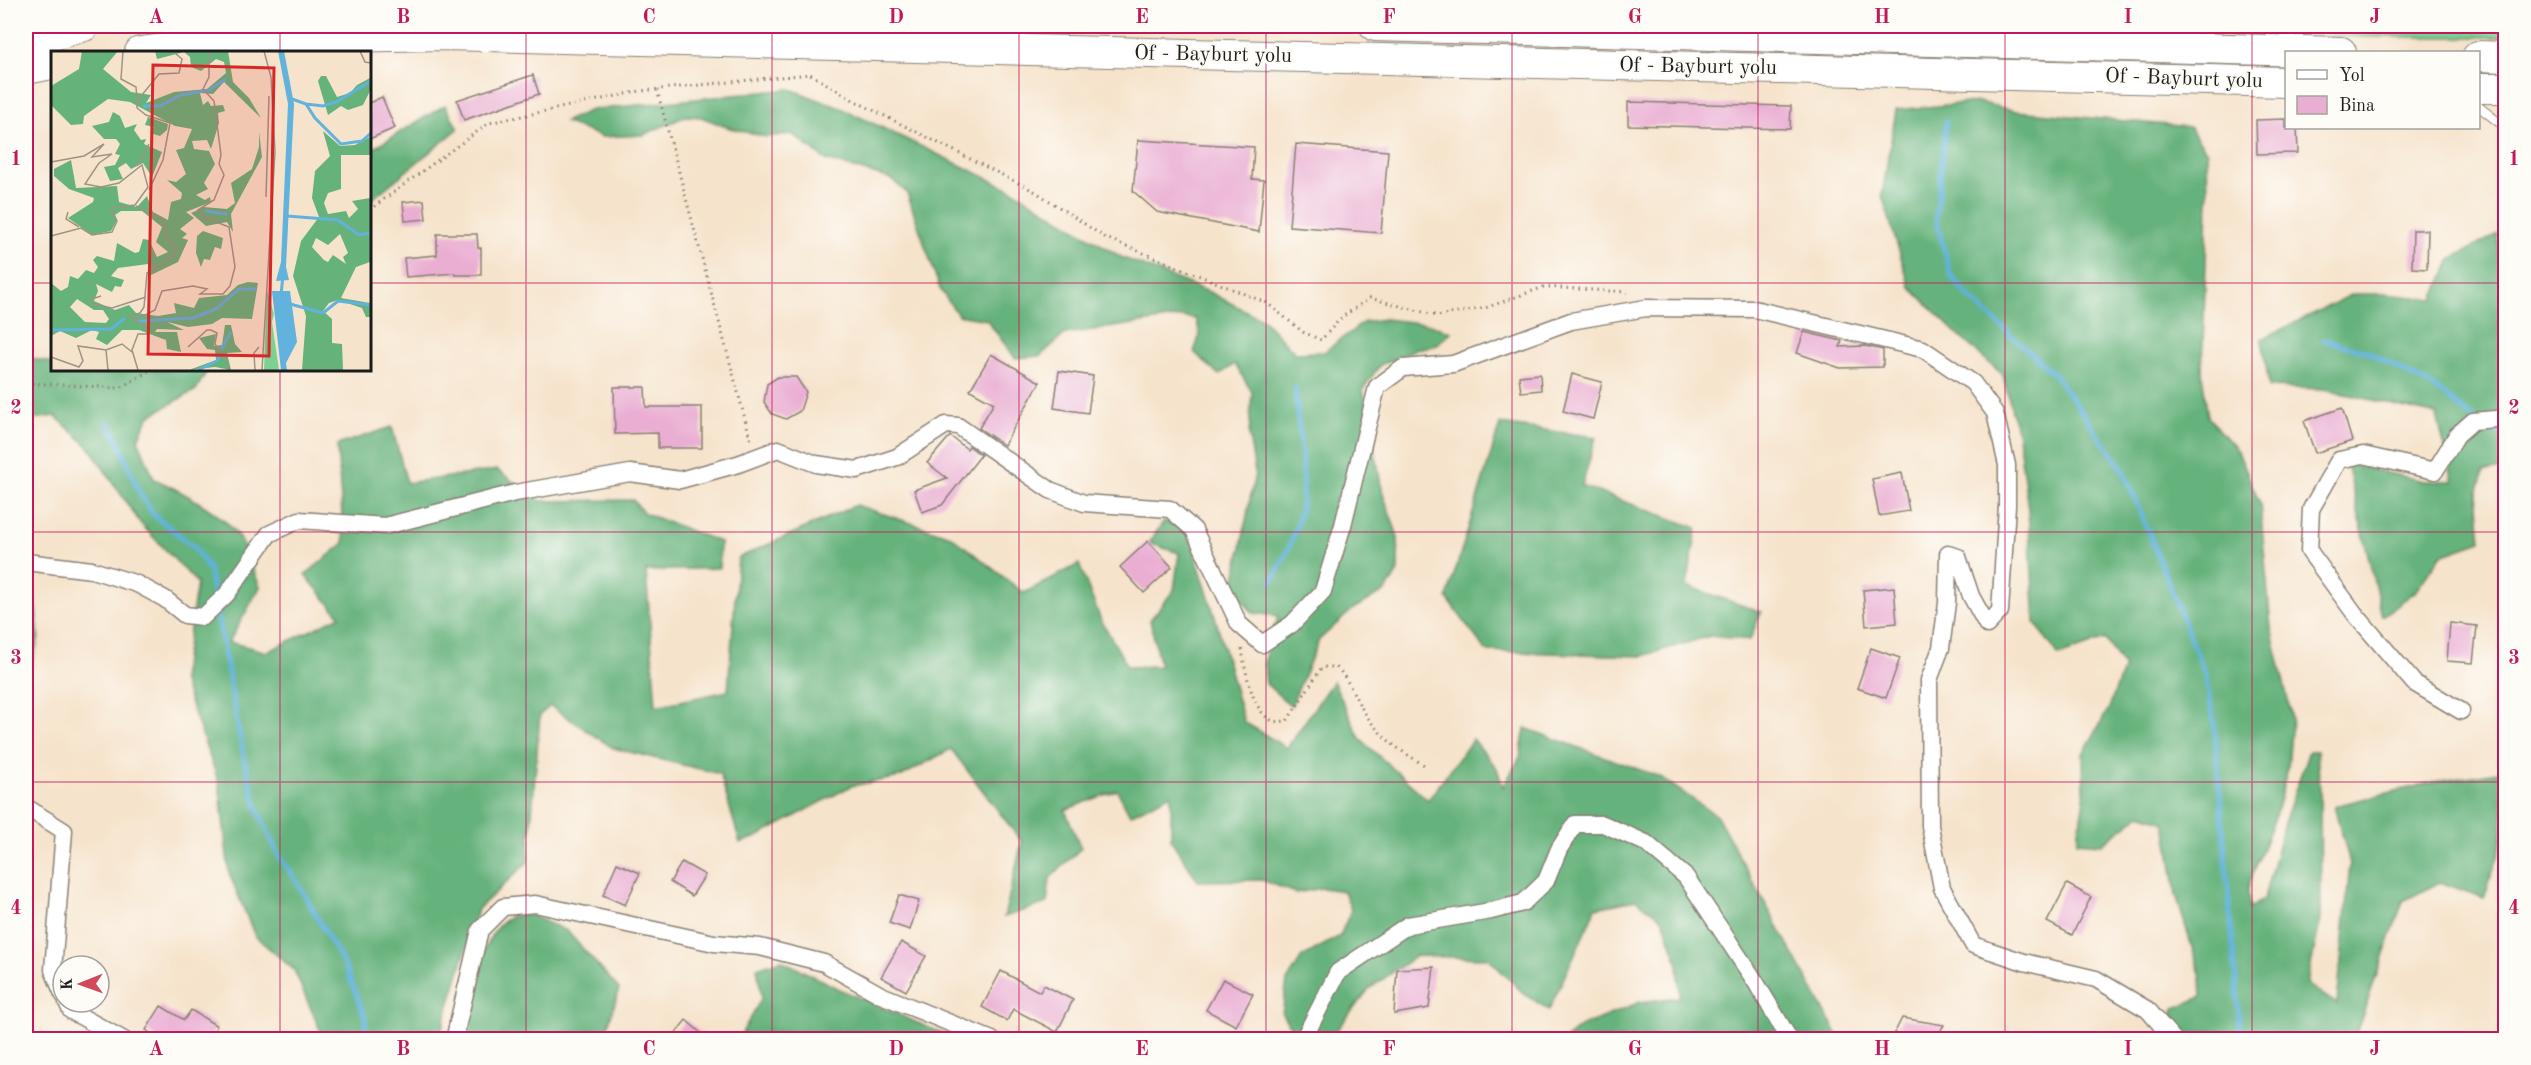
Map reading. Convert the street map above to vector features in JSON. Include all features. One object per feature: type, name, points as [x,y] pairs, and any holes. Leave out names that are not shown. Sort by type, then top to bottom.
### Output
[{"type":"highway","points":[[26,43],[84,26]]},
{"type":"highway","name":"Of - Bayburt yolu","points":[[1375,26],[2304,51]]},
{"type":"highway","name":"Of - Bayburt yolu","points":[[148,51],[240,39],[779,35],[2285,82]]},
{"type":"highway","points":[[2480,56],[2505,57]]},
{"type":"highway","points":[[26,69],[51,64]]},
{"type":"highway","points":[[2480,88],[2505,88]]},
{"type":"street","points":[[26,562],[92,570],[136,584],[165,599],[185,615],[203,617],[227,594],[269,534],[299,520],[385,526],[515,493],[630,472],[680,480],[778,449],[816,464],[857,470],[897,457],[946,424],[958,426],[1050,490],[1084,503],[1170,509],[1194,530],[1239,624],[1262,644],[1292,624],[1323,591],[1343,525],[1377,387],[1403,368],[1454,364],[1571,321],[1646,308],[1754,309],[1923,349],[1973,383],[1995,412],[2007,465],[2007,506],[2000,610],[1987,625],[1971,596],[1958,557],[1948,554],[1947,603],[1941,648],[1929,680],[1930,826],[1942,888],[1973,945],[2024,962],[2096,979],[2148,1010],[2174,1040]]},
{"type":"street","points":[[2461,711],[2414,683],[2355,614],[2309,551],[2311,508],[2339,460],[2362,455],[2435,471],[2457,435],[2473,422],[2505,418]]},
{"type":"street","points":[[26,807],[64,831],[54,954]]},
{"type":"street","points":[[1303,1040],[1338,972],[1408,926],[1523,903],[1546,881],[1559,849],[1575,824],[1603,824],[1646,843],[1686,877],[1755,981],[1790,1040]]},
{"type":"street","points":[[454,1040],[480,930],[502,907],[535,904],[714,943],[760,947],[824,963],[881,995],[992,1040]]},
{"type":"street","points":[[76,1014],[124,1040]]},
{"type":"lane","points":[[2480,108],[2505,128]]},
{"type":"path","points":[[370,209],[489,123],[657,90],[810,74],[855,101],[1036,192],[1106,238],[1267,303],[1303,332],[1321,340],[1342,317],[1370,298],[1438,316],[1485,308],[1544,287],[1633,293]]},
{"type":"path","points":[[657,90],[755,458]]},
{"type":"path","points":[[26,383],[120,388],[150,370]]},
{"type":"path","points":[[1239,624],[1248,677],[1257,704],[1274,722],[1287,721],[1322,667],[1335,667],[1345,675],[1363,712],[1381,736],[1402,753],[1426,766]]},
{"type":"green space","points":[[2000,26],[2505,26],[2506,37],[2367,37]]},
{"type":"green space","points":[[790,89],[843,109],[1014,191],[1121,257],[1209,292],[1264,320],[1295,353],[1324,352],[1364,322],[1385,319],[1429,324],[1451,332],[1436,345],[1416,349],[1380,365],[1363,389],[1383,494],[1398,537],[1398,571],[1386,591],[1353,609],[1319,640],[1291,706],[1266,684],[1264,663],[1278,616],[1253,613],[1233,589],[1255,473],[1249,435],[1252,392],[1235,364],[1219,375],[1194,352],[1200,334],[1196,319],[1182,317],[1065,334],[1040,356],[1015,358],[987,320],[958,315],[940,289],[907,193],[891,179],[826,160],[792,134],[766,137],[730,128],[701,117],[686,116],[643,135],[602,137],[564,122],[591,110]]},
{"type":"green space","points":[[1978,102],[2016,111],[2189,127],[2207,152],[2208,204],[2202,374],[2208,417],[2238,451],[2260,504],[2271,628],[2292,718],[2288,768],[2274,820],[2248,887],[2249,909],[2264,898],[2284,823],[2309,751],[2317,751],[2320,791],[2321,918],[2307,984],[2337,1004],[2350,863],[2334,806],[2429,783],[2505,771],[2505,802],[2500,851],[2484,898],[2440,882],[2403,901],[2354,1039],[2167,1039],[2174,1008],[2202,997],[2201,977],[2176,895],[2165,822],[2141,814],[2102,844],[2077,842],[2084,799],[2083,754],[2109,708],[2124,667],[2105,639],[2059,656],[2035,623],[2028,509],[2018,436],[2003,375],[1959,336],[1910,287],[1882,195],[1896,110]]},
{"type":"green space","points":[[445,105],[458,129],[372,199],[370,198],[370,150]]},
{"type":"green space","points":[[2498,234],[2505,352],[2505,468],[2483,473],[2477,493],[2481,541],[2441,555],[2415,592],[2382,616],[2347,464],[2424,481],[2453,481],[2437,415],[2324,389],[2269,387],[2262,339],[2353,294],[2384,294],[2434,299],[2451,259]]},
{"type":"green space","points":[[26,357],[51,363],[51,370],[207,370],[196,390],[149,416],[138,439],[154,479],[212,511],[231,528],[242,542],[260,587],[229,642],[267,652],[340,616],[305,575],[344,543],[337,445],[392,427],[407,483],[497,470],[541,501],[633,500],[644,513],[720,542],[719,568],[646,571],[656,706],[728,691],[738,558],[856,505],[951,536],[1024,593],[1079,564],[1100,618],[1128,667],[1160,666],[1150,620],[1174,590],[1179,553],[1149,543],[1164,521],[1188,531],[1216,620],[1244,722],[1287,748],[1333,681],[1361,740],[1428,800],[1473,739],[1497,768],[1503,787],[1520,757],[1525,728],[1660,777],[1717,816],[1840,1039],[1565,1039],[1580,1027],[1640,1002],[1680,997],[1678,963],[1663,919],[1636,900],[1596,908],[1549,1010],[1523,993],[1488,958],[1416,956],[1369,989],[1330,1039],[1288,1039],[1292,1029],[1282,1014],[1287,981],[1302,957],[1340,936],[1351,910],[1344,891],[1322,888],[1296,893],[1262,880],[1198,881],[1171,840],[1171,794],[1130,815],[1117,790],[1065,810],[1081,848],[1050,878],[1047,903],[1004,917],[1022,842],[951,749],[900,777],[851,786],[757,837],[740,843],[720,774],[613,748],[550,706],[540,715],[528,862],[478,909],[439,1039],[324,1039],[294,970],[255,936],[229,873],[219,783],[182,679],[197,583],[141,524],[89,447],[55,416],[26,420]]},
{"type":"green space","points":[[1500,424],[1596,437],[1582,486],[1697,528],[1687,586],[1761,612],[1750,640],[1710,636],[1642,656],[1486,651],[1447,598]]},
{"type":"green space","points":[[26,586],[34,592],[39,636],[26,686]]},
{"type":"green space","points":[[530,915],[567,931],[619,989],[604,1039],[466,1040],[478,971],[490,938],[499,925],[511,917]]},
{"type":"green space","points":[[781,960],[839,989],[955,1039],[738,1040],[762,997],[757,968]]},
{"type":"building","points":[[533,75],[539,94],[464,120],[457,100]]},
{"type":"building","points":[[382,97],[395,128],[370,139],[370,103]]},
{"type":"building","points":[[1628,102],[1791,106],[1790,129],[1628,125]]},
{"type":"building","points":[[2285,119],[2285,129],[2297,129],[2298,153],[2257,154],[2256,120]]},
{"type":"building","points":[[1138,140],[1254,147],[1252,179],[1264,180],[1259,232],[1157,212],[1133,191]]},
{"type":"building","points":[[1296,144],[1388,151],[1381,233],[1289,226]]},
{"type":"building","points":[[424,200],[426,219],[405,221],[403,202]]},
{"type":"building","points":[[2413,230],[2428,230],[2427,269],[2412,268]]},
{"type":"building","points":[[437,234],[477,234],[478,248],[481,248],[481,275],[455,275],[455,273],[406,277],[404,258],[437,255]]},
{"type":"building","points":[[1804,332],[1842,341],[1840,347],[1865,346],[1883,350],[1883,367],[1840,368],[1797,353]]},
{"type":"building","points":[[991,354],[1040,382],[1004,445],[979,428],[994,403],[970,390]]},
{"type":"building","points":[[1059,371],[1093,376],[1088,413],[1054,408]]},
{"type":"building","points":[[1540,374],[1541,390],[1521,392],[1519,376]]},
{"type":"building","points":[[1572,374],[1602,382],[1593,419],[1563,411]]},
{"type":"building","points":[[778,377],[796,377],[806,392],[800,411],[786,419],[772,414],[764,402],[767,384]]},
{"type":"building","points":[[614,387],[645,387],[646,407],[702,407],[702,448],[658,448],[658,433],[615,434]]},
{"type":"building","points":[[2342,408],[2352,441],[2315,453],[2304,421]]},
{"type":"building","points":[[950,436],[967,449],[969,446],[981,455],[942,505],[922,512],[914,490],[947,478],[927,463]]},
{"type":"building","points":[[1902,473],[1909,511],[1879,516],[1872,479]]},
{"type":"building","points":[[1148,541],[1172,567],[1144,593],[1120,567]]},
{"type":"building","points":[[1894,587],[1897,623],[1866,626],[1863,590]]},
{"type":"building","points":[[2450,623],[2477,626],[2473,663],[2447,661]]},
{"type":"building","points":[[1871,648],[1900,658],[1886,698],[1857,688]]},
{"type":"building","points":[[682,862],[705,875],[692,896],[670,882]]},
{"type":"building","points":[[617,863],[640,873],[625,905],[603,895]]},
{"type":"building","points":[[2067,884],[2091,897],[2072,935],[2047,922]]},
{"type":"building","points":[[899,895],[919,901],[910,930],[889,923]]},
{"type":"building","points":[[901,942],[926,956],[906,991],[881,977]]},
{"type":"building","points":[[1434,967],[1429,1008],[1394,1014],[1397,969]]},
{"type":"building","points":[[1001,971],[1040,992],[1044,985],[1073,1000],[1057,1032],[1013,1009],[1007,1021],[982,1007]]},
{"type":"building","points":[[1223,979],[1253,994],[1236,1026],[1206,1010]]},
{"type":"building","points":[[161,1006],[184,1020],[191,1010],[217,1026],[208,1040],[161,1040],[146,1030]]},
{"type":"building","points":[[1902,1018],[1944,1025],[1935,1040],[1891,1040]]},
{"type":"building","points":[[686,1020],[709,1040],[670,1040]]},
{"type":"waterway","points":[[1946,121],[1936,219],[1951,276],[1971,299],[2055,375],[2124,471],[2205,674],[2214,722],[2241,1040]]},
{"type":"waterway","points":[[2324,340],[2366,351],[2435,388],[2473,418]]},
{"type":"waterway","points":[[1272,582],[1292,540],[1302,500],[1303,484],[1295,386]]},
{"type":"waterway","points":[[108,422],[140,494],[154,515],[194,547],[209,569],[244,759],[257,808],[279,856],[294,877],[345,966],[365,1017],[367,1040]]},
{"type":"waterway","points":[[2480,424],[2490,432],[2506,432]]}]
